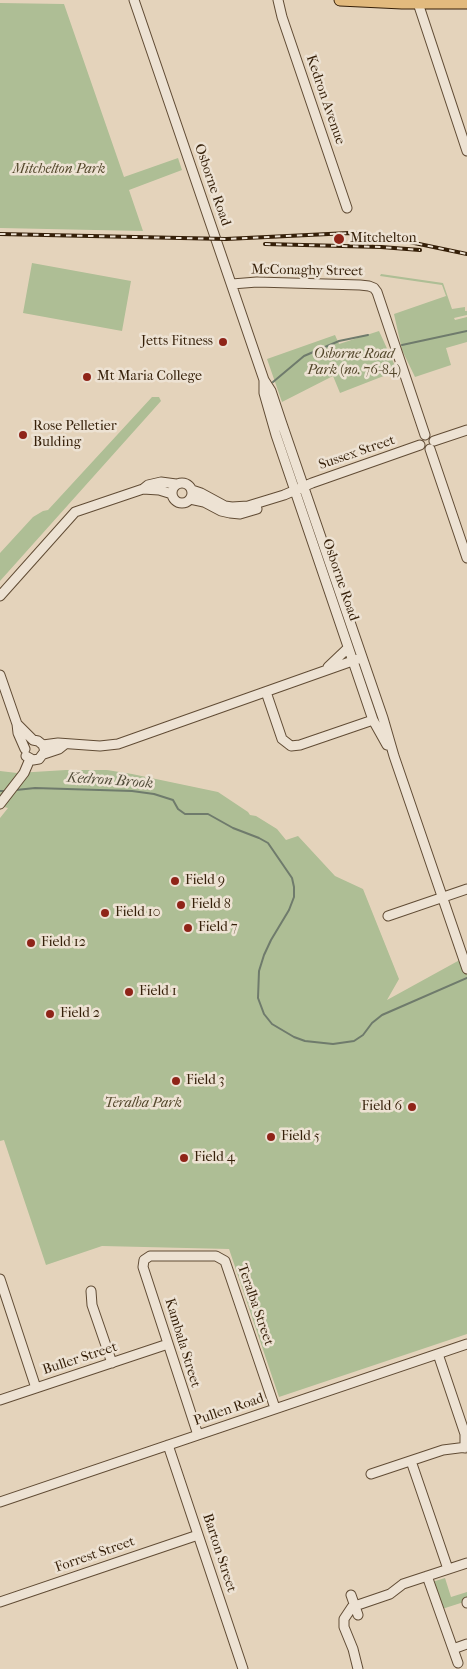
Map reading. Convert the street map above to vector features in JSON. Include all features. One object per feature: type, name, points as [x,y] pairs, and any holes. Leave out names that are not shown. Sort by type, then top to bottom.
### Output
[{"type":"main road","points":[[340,0],[467,3]]},
{"type":"street","name":"Osborne Road","points":[[134,0],[264,380],[271,390],[467,969]]},
{"type":"street","name":"Kedron Avenue","points":[[278,0],[285,26],[347,208]]},
{"type":"street","points":[[417,2],[467,151]]},
{"type":"street","name":"McConaghy Street","points":[[232,284],[257,282],[360,285],[374,288],[377,292],[425,435]]},
{"type":"street","name":"Osborne Road","points":[[264,380],[264,393],[269,412],[348,648],[373,720],[394,756]]},
{"type":"street","points":[[434,441],[467,430]]},
{"type":"street","points":[[430,449],[424,449],[420,445],[421,438],[425,435],[432,437],[434,441]]},
{"type":"street","points":[[430,449],[434,441]]},
{"type":"street","name":"Sussex Street","points":[[191,495],[201,493],[221,504],[232,507],[253,505],[295,492],[304,487],[420,445]]},
{"type":"street","points":[[430,449],[467,558]]},
{"type":"street","points":[[0,596],[74,513],[155,483],[185,483],[190,486],[191,495],[185,502],[179,503],[174,499],[172,490],[176,484]]},
{"type":"street","points":[[143,489],[159,490],[172,494]]},
{"type":"street","points":[[327,669],[348,648]]},
{"type":"street","points":[[0,675],[26,755],[30,759],[36,760],[43,749],[58,744],[100,746],[118,744],[362,657]]},
{"type":"street","points":[[266,692],[282,739],[291,746],[300,745],[373,720]]},
{"type":"street","points":[[17,724],[33,740],[38,741],[43,749]]},
{"type":"street","points":[[24,748],[27,743],[33,740]]},
{"type":"street","points":[[0,804],[24,773],[30,759]]},
{"type":"street","points":[[388,916],[467,889]]},
{"type":"street","name":"Teralba Street","points":[[145,1259],[154,1255],[177,1255],[216,1256],[221,1257],[225,1261],[276,1408]]},
{"type":"street","name":"Kambala Street","points":[[145,1259],[144,1267],[198,1435]]},
{"type":"street","points":[[0,1279],[36,1388]]},
{"type":"street","points":[[91,1291],[92,1305],[112,1363]]},
{"type":"street","name":"Buller Street","points":[[0,1400],[168,1344]]},
{"type":"street","name":"Pullen Road","points":[[0,1502],[467,1344]]},
{"type":"street","points":[[371,1474],[447,1449],[466,1448],[466,1436],[438,1354]]},
{"type":"street","name":"Barton Street","points":[[168,1445],[243,1669]]},
{"type":"street","points":[[411,1461],[448,1569]]},
{"type":"street","name":"Forrest Street","points":[[0,1602],[198,1535]]},
{"type":"street","points":[[358,1669],[356,1657],[344,1623],[347,1614],[355,1605],[390,1594],[401,1586],[467,1563]]},
{"type":"street","points":[[427,1576],[458,1663]]},
{"type":"street","points":[[352,1595],[358,1615]]},
{"type":"street","points":[[453,1650],[467,1644]]},
{"type":"green space","name":"Mitchelton Park","points":[[0,3],[64,4],[124,177],[178,158],[182,170],[129,190],[143,231],[0,228]]},
{"type":"green space","points":[[32,263],[131,281],[122,331],[23,313]]},
{"type":"green space","points":[[381,274],[443,283],[452,309],[465,307],[467,315],[454,318],[455,320],[467,317],[467,342],[446,348],[451,365],[415,377],[402,350],[394,314],[446,296],[442,285],[380,276]]},
{"type":"green space","name":"Osborne Road Park (no. 76-84)","points":[[379,331],[395,366],[394,372],[340,393],[333,376],[282,402],[267,359],[335,335],[339,344]]},
{"type":"green space","points":[[152,397],[159,397],[161,401],[0,581],[0,553],[33,517],[48,510]]},
{"type":"green space","name":"Teralba Park","points":[[107,770],[218,792],[250,815],[256,816],[277,829],[286,840],[298,836],[335,876],[363,889],[399,979],[387,1000],[467,956],[467,1334],[279,1397],[229,1249],[102,1246],[46,1265],[4,1140],[0,1141],[0,818],[8,808],[0,806],[0,771],[17,773]]},
{"type":"green space","points":[[445,1578],[451,1597],[467,1592],[467,1601],[442,1609],[432,1582]]},
{"type":"waterway","points":[[402,345],[467,331]]},
{"type":"waterway","points":[[273,382],[304,356],[339,341],[368,335]]},
{"type":"waterway","name":"Kedron Brook","points":[[16,790],[35,788],[132,791],[154,794],[173,800],[178,809],[185,814],[208,814],[233,828],[268,843],[292,878],[294,897],[289,910],[264,955],[259,971],[258,998],[264,1014],[272,1024],[294,1037],[305,1041],[333,1044],[354,1041],[363,1035],[372,1023],[382,1015],[467,978]]},
{"type":"waterway","name":"Kedron Brook","points":[[0,791],[6,791]]},
{"type":"railway","points":[[0,234],[226,239],[349,233],[381,236],[467,254]]},
{"type":"railway","points":[[265,244],[420,250]]},
{"type":"place","name":"Mitchelton","points":[[339,239]]},
{"type":"place","name":"Jetts Fitness","points":[[223,342]]},
{"type":"place","name":"Mt Maria College","points":[[87,377]]},
{"type":"place","name":"Rose Pelletier Bulding","points":[[23,435]]},
{"type":"place","name":"Field 9","points":[[175,881]]},
{"type":"place","name":"Field 8","points":[[181,905]]},
{"type":"place","name":"Field 10","points":[[105,913]]},
{"type":"place","name":"Field 7","points":[[188,928]]},
{"type":"place","name":"Field 12","points":[[31,943]]},
{"type":"place","name":"Field 1","points":[[129,992]]},
{"type":"place","name":"Field 2","points":[[50,1014]]},
{"type":"place","name":"Field 3","points":[[176,1081]]},
{"type":"place","name":"Field 6","points":[[412,1107]]},
{"type":"place","name":"Field 5","points":[[271,1137]]},
{"type":"place","name":"Field 4","points":[[184,1158]]}]
